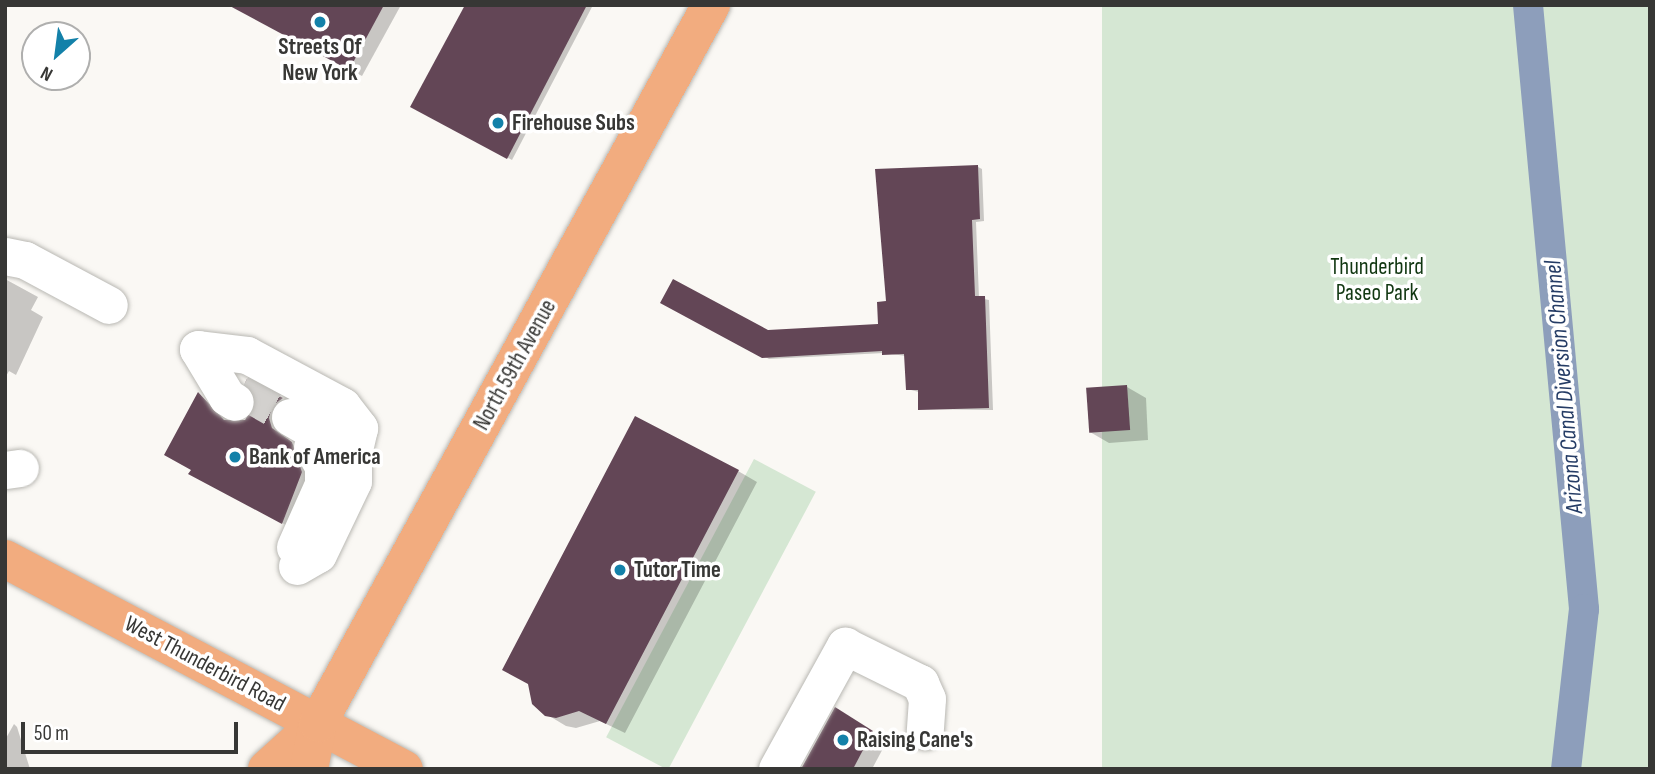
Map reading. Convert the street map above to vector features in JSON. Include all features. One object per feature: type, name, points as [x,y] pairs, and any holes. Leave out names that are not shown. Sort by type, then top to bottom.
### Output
[{"type":"main road","name":"North 59th Avenue","points":[[310,769],[318,723],[711,5]]},
{"type":"main road","name":"West Thunderbird Road","points":[[5,559],[404,769]]},
{"type":"main road","name":"North 59th Avenue","points":[[267,769],[318,723]]},
{"type":"lane","points":[[5,256],[25,260],[109,305]]},
{"type":"lane","points":[[242,389],[198,349],[247,355],[342,406],[359,428],[353,455],[353,481],[342,508],[318,554],[297,566],[294,544],[323,484],[323,466],[291,416],[328,418],[353,455]]},
{"type":"lane","points":[[777,769],[832,667],[850,666],[886,682],[901,694],[917,726]]},
{"type":"green space","name":"Thunderbird Paseo Park","points":[[1102,5],[1650,5],[1650,769],[1102,769]]},
{"type":"green space","points":[[754,459],[816,492],[668,769],[606,737]]},
{"type":"building","points":[[228,5],[384,5],[349,70]]},
{"type":"building","points":[[465,5],[587,5],[507,159],[410,107]]},
{"type":"building","points":[[978,165],[980,219],[972,220],[975,296],[985,296],[989,408],[918,410],[918,390],[906,390],[904,354],[882,355],[882,351],[762,358],[660,303],[673,279],[768,330],[878,324],[877,302],[886,301],[875,169]]},
{"type":"building","name":"Bank of America","points":[[247,379],[283,398],[272,406],[269,418],[272,428],[292,442],[302,472],[282,524],[188,474],[191,470],[164,455],[198,392],[224,420],[245,420],[256,402],[245,383]]},
{"type":"building","points":[[1127,385],[1130,430],[1089,433],[1086,388]]},
{"type":"building","name":"Tutor Time","points":[[635,416],[739,470],[606,724],[579,711],[556,718],[545,716],[532,704],[528,684],[502,670]]},
{"type":"building","name":"Raising Cane's","points":[[835,707],[873,731],[853,769],[801,769]]},
{"type":"waterway","name":"Arizona Canal Diversion Channel","points":[[1528,5],[1584,609],[1566,769]]},
{"type":"tunnel","points":[[241,389],[290,417]]},
{"type":"place","name":"Streets Of New York","points":[[320,22]]},
{"type":"place","name":"Firehouse Subs","points":[[498,123]]},
{"type":"place","name":"Bank of America","points":[[235,457]]},
{"type":"place","name":"Tutor Time","points":[[620,570]]},
{"type":"place","name":"Raising Cane's","points":[[843,740]]}]
